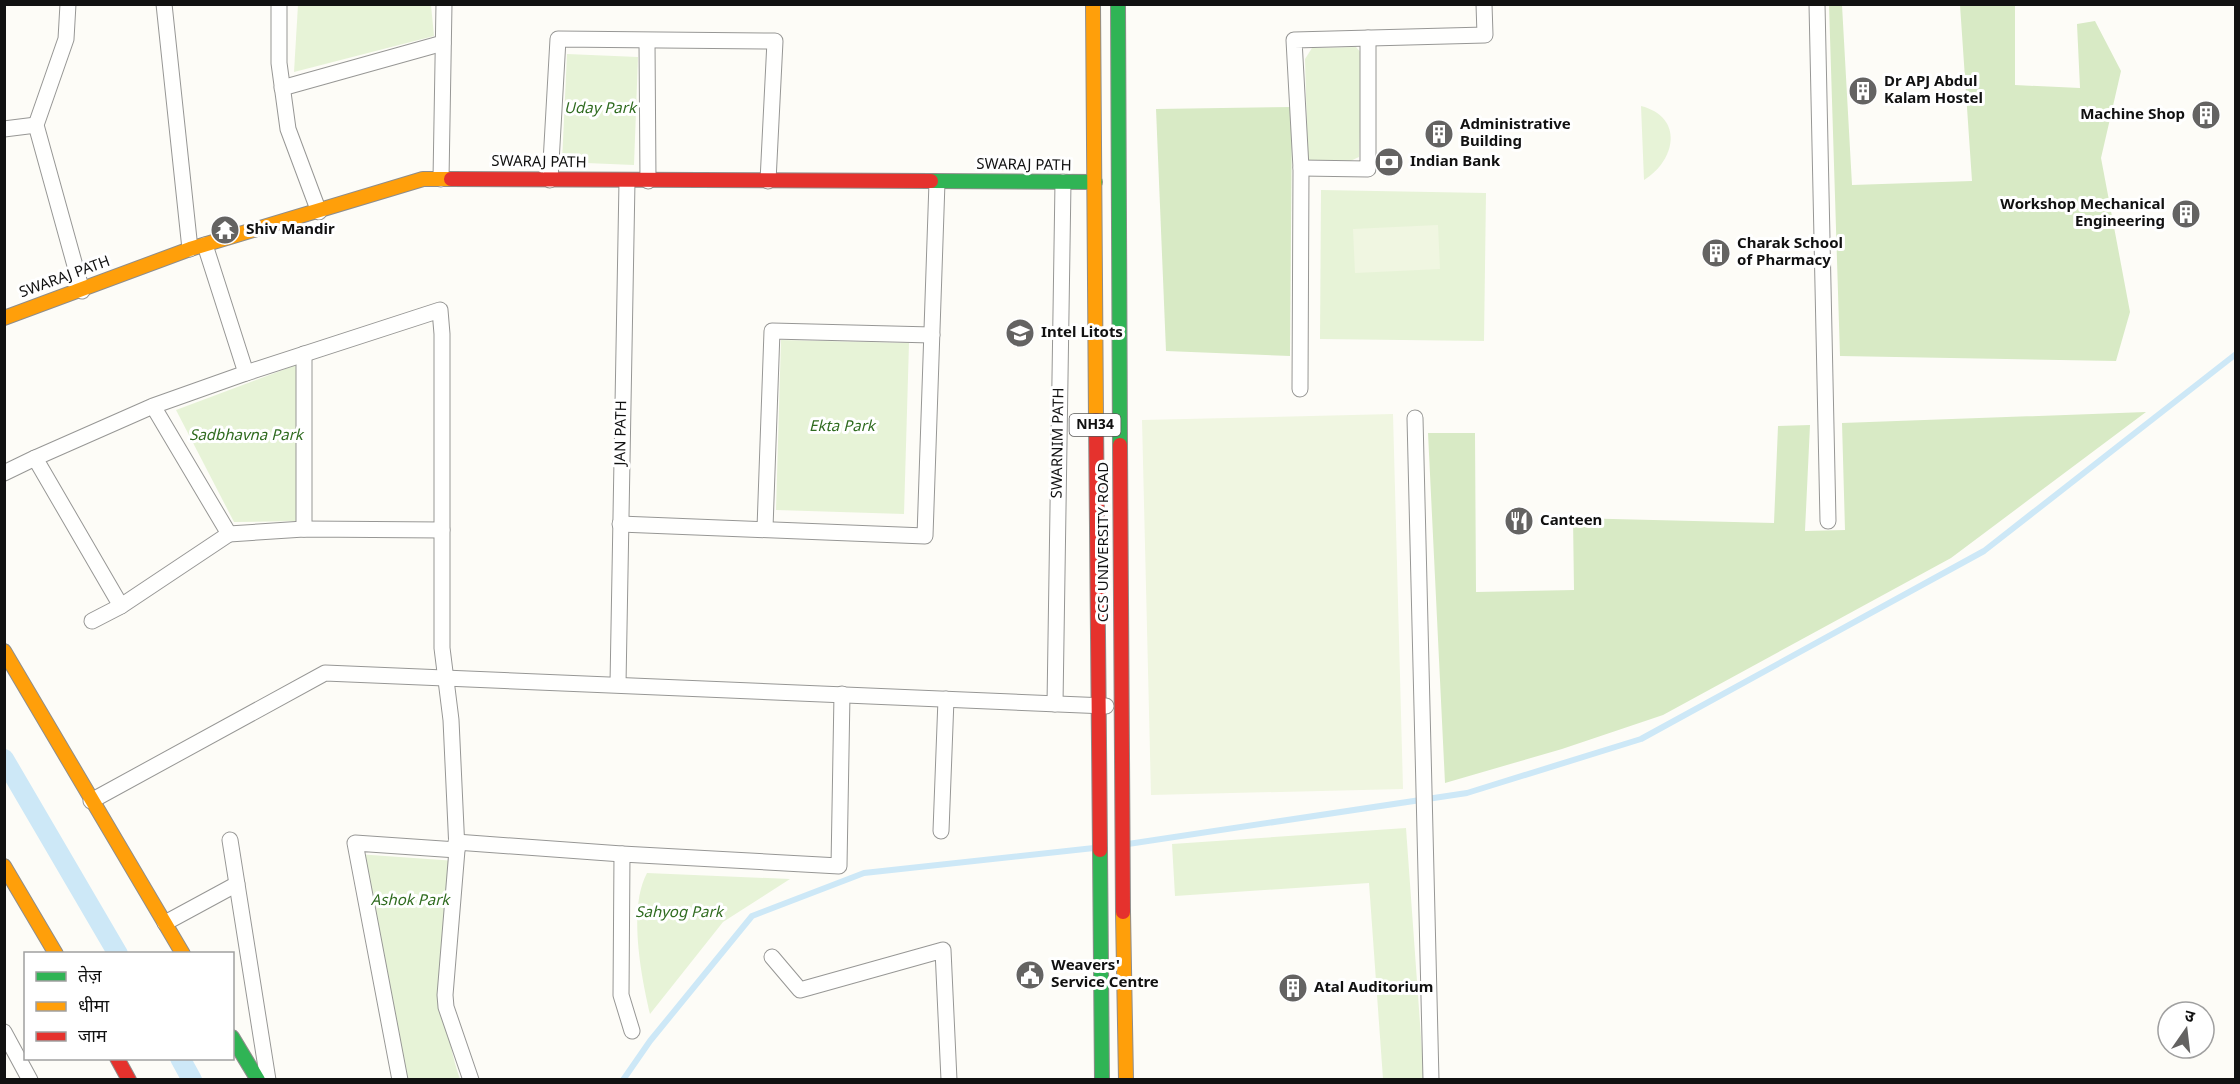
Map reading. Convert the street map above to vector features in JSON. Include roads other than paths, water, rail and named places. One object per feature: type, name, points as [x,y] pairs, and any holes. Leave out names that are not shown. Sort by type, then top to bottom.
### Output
[{"type":"main road","name":"CCS UNIVERSITY ROAD","points":[[1093,4],[1102,1080]]},
{"type":"main road","name":"CCS UNIVERSITY ROAD","points":[[1118,4],[1120,706],[1126,1080]]},
{"type":"main road","name":"SWARAJ PATH","points":[[4,318],[197,247],[319,212],[423,178],[1095,182]]},
{"type":"main road","points":[[4,651],[182,952]]},
{"type":"main road","points":[[4,866],[55,952]]},
{"type":"main road","points":[[234,1040],[258,1080]]},
{"type":"main road","points":[[118,1060],[129,1080]]},
{"type":"street","points":[[68,4],[66,39],[36,124],[82,291]]},
{"type":"street","points":[[164,4],[197,247],[246,374]]},
{"type":"street","points":[[279,4],[279,63],[288,129],[319,212]]},
{"type":"street","points":[[441,179],[444,4]]},
{"type":"street","points":[[1300,389],[1301,168],[1294,40],[1485,35],[1484,4]]},
{"type":"street","points":[[1817,4],[1828,521]]},
{"type":"street","points":[[1301,168],[1368,169],[1368,38]]},
{"type":"street","points":[[550,180],[558,39],[647,42],[775,41],[768,181]]},
{"type":"street","points":[[647,42],[648,181]]},
{"type":"street","points":[[282,88],[443,43]]},
{"type":"street","points":[[4,129],[36,124]]},
{"type":"street","name":"JAN PATH","points":[[618,684],[627,181]]},
{"type":"street","points":[[621,524],[925,536],[938,182]]},
{"type":"street","name":"SWARNIM PATH","points":[[1054,704],[1063,182]]},
{"type":"street","points":[[4,473],[153,406],[440,310],[442,334],[442,652],[451,720],[456,846],[445,995],[446,1007],[471,1080]]},
{"type":"street","points":[[765,528],[772,331],[932,334]]},
{"type":"street","points":[[304,354],[304,529]]},
{"type":"street","points":[[153,406],[229,534]]},
{"type":"street","points":[[1415,418],[1431,1080]]},
{"type":"street","points":[[35,458],[53,477],[120,606]]},
{"type":"street","points":[[92,621],[120,606],[229,534],[304,529],[442,530]]},
{"type":"street","points":[[91,801],[325,673],[446,676],[1120,706]]},
{"type":"street","points":[[400,1080],[355,843],[839,866],[842,694]]},
{"type":"street","points":[[940,831],[946,699]]},
{"type":"street","points":[[230,840],[268,1080]]},
{"type":"street","points":[[622,854],[621,994],[632,1031]]},
{"type":"street","points":[[165,922],[237,884]]},
{"type":"street","points":[[772,957],[800,990],[942,950],[949,1080]]},
{"type":"street","points":[[4,1032],[30,1080]]},
{"type":"waterway","points":[[1128,844],[1467,793],[1641,739],[1984,551],[2236,354]]},
{"type":"waterway","points":[[4,759],[117,952]]},
{"type":"waterway","points":[[623,1080],[650,1041],[752,916],[864,873],[1094,848]]},
{"type":"waterway","points":[[181,1060],[192,1080]]},
{"type":"place","name":"Dr APJ Abdul Kalam Hostel","points":[[1863,91]]},
{"type":"place","name":"Machine Shop","points":[[2206,115]]},
{"type":"place","name":"Administrative Building","points":[[1439,134]]},
{"type":"place","name":"Indian Bank","points":[[1389,162]]},
{"type":"place","name":"Workshop Mechanical Engineering","points":[[2186,214]]},
{"type":"place","name":"Shiv Mandir","points":[[225,230]]},
{"type":"place","name":"Charak School of Pharmacy","points":[[1716,253]]},
{"type":"place","name":"Intel Litots","points":[[1020,333]]},
{"type":"place","name":"Canteen","points":[[1519,521]]},
{"type":"place","name":"Weavers' Service Centre","points":[[1030,975]]},
{"type":"place","name":"Atal Auditorium","points":[[1293,988]]},
{"type":"park label","name":"Uday Park","points":[[600,109]]},
{"type":"park label","name":"Ekta Park","points":[[842,427]]},
{"type":"park label","name":"Sadbhavna Park","points":[[246,436]]},
{"type":"park label","name":"Ashok Park","points":[[410,901]]},
{"type":"park label","name":"Sahyog Park","points":[[679,913]]}]
